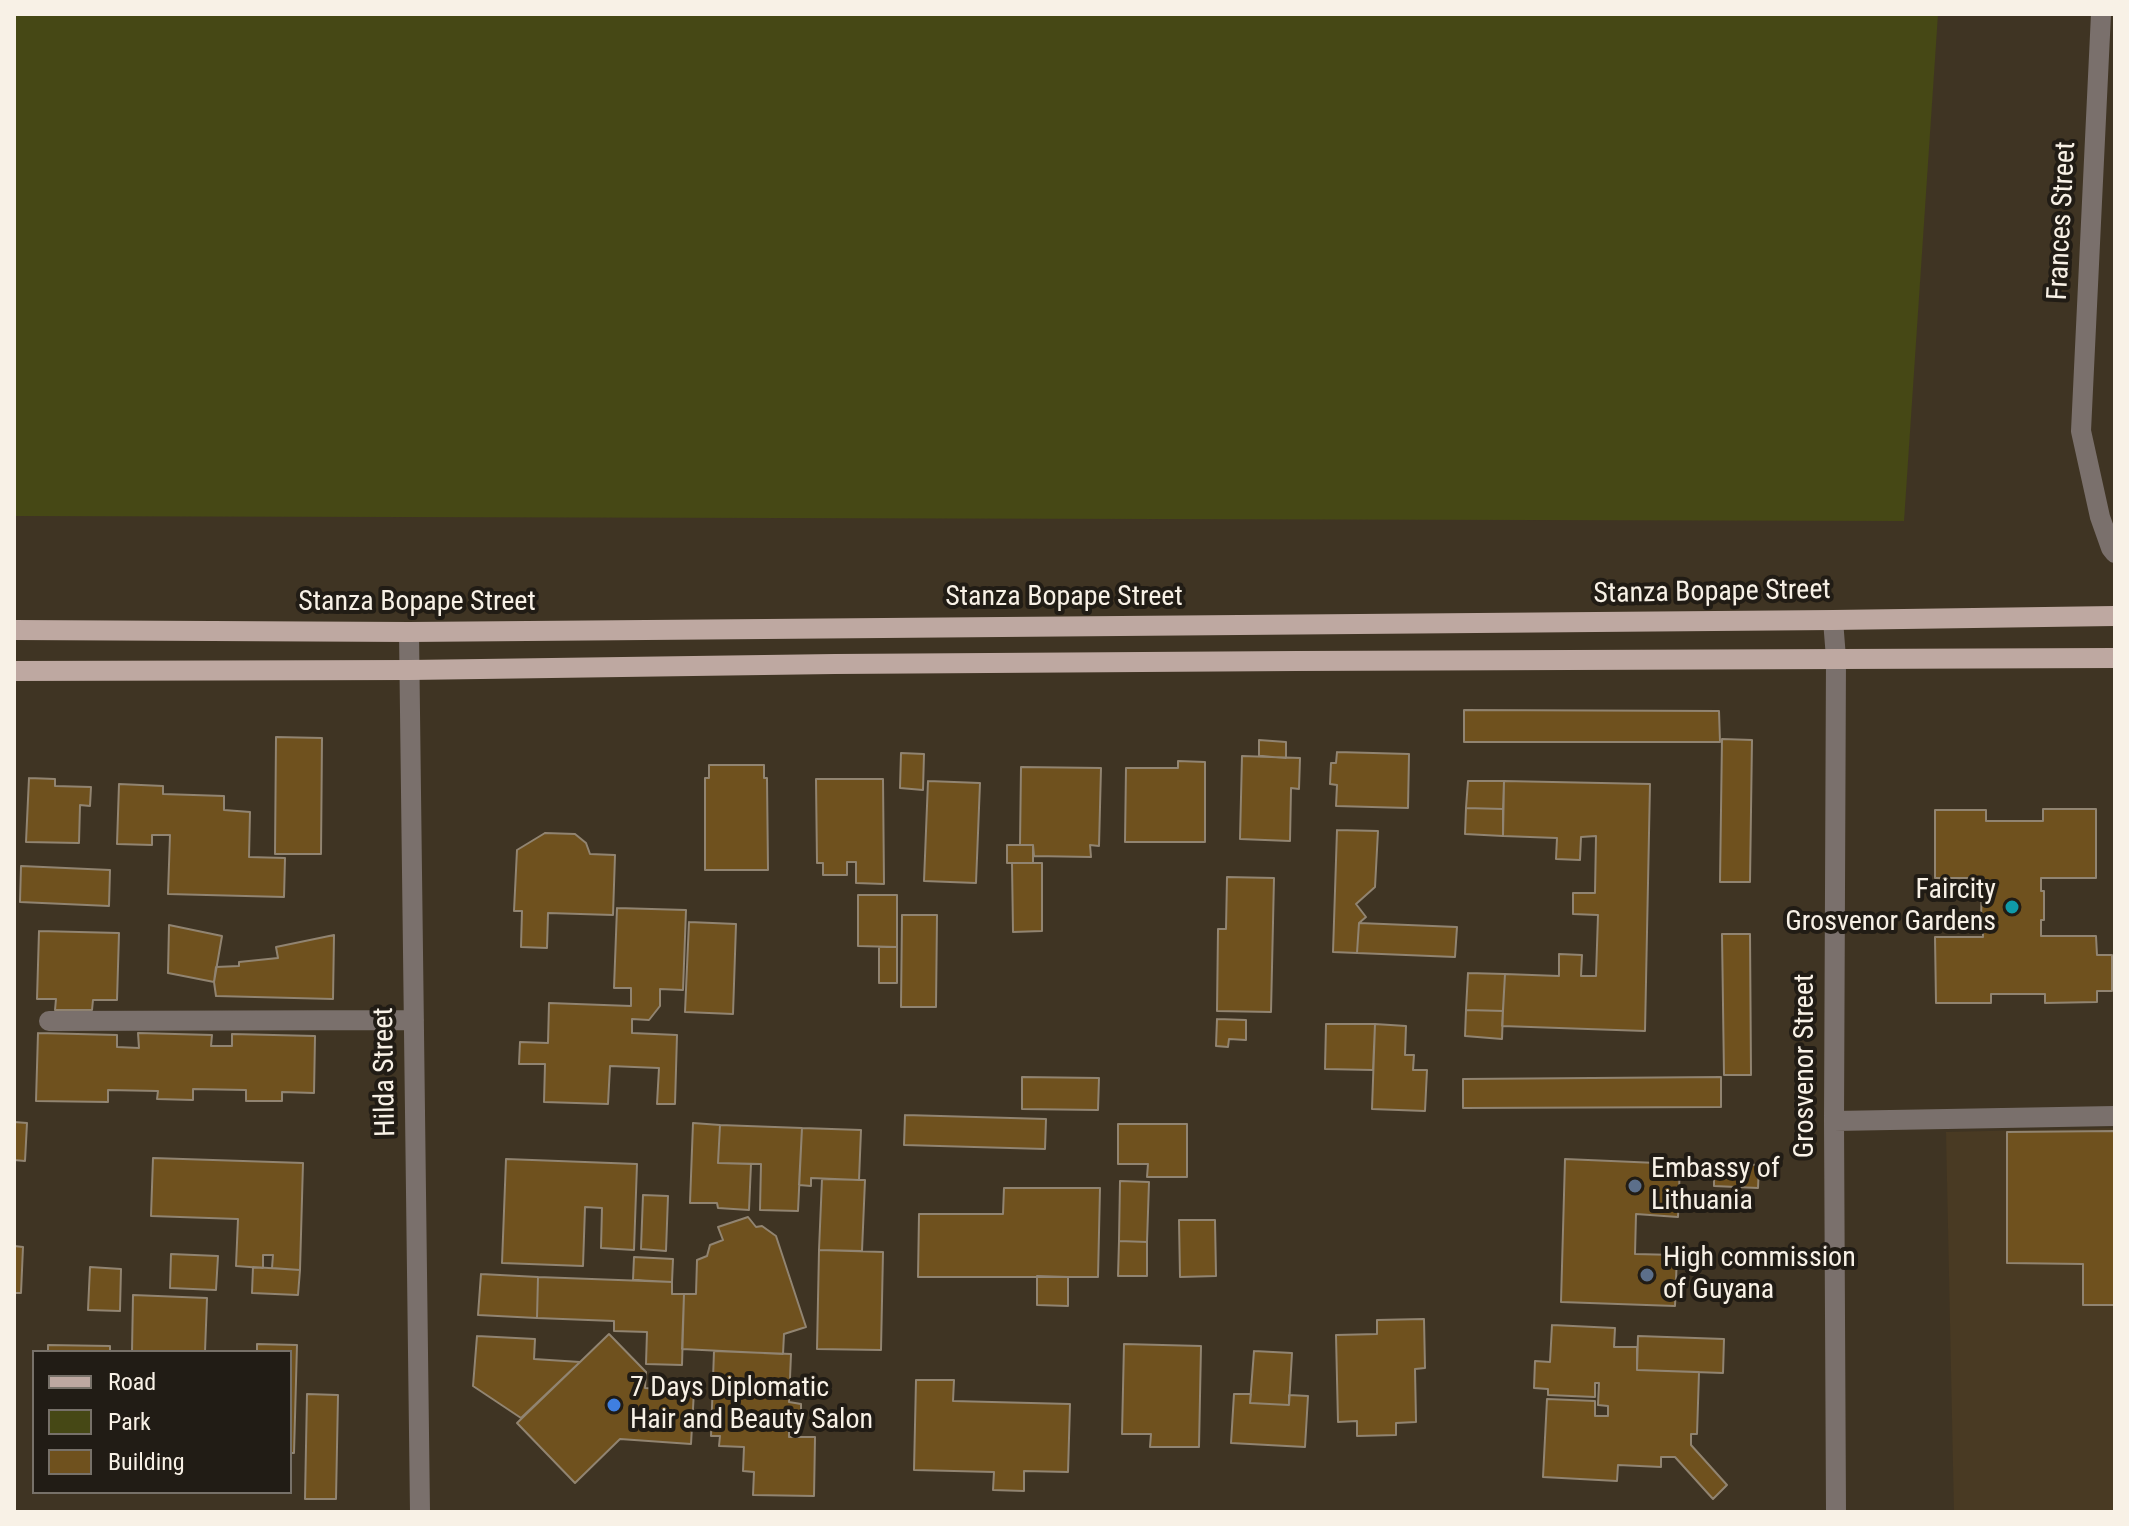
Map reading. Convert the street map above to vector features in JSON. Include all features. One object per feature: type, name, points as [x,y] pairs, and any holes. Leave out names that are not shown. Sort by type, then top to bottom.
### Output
[{"type":"main road","name":"Stanza Bopape Street","points":[[14,630],[409,632],[2115,616]]},
{"type":"main road","points":[[14,671],[2115,658]]},
{"type":"street","name":"Frances Street","points":[[2101,14],[2081,431],[2100,517],[2115,553]]},
{"type":"street","name":"Grosvenor Street","points":[[1833,620],[1836,658],[1836,1512]]},
{"type":"street","name":"Hilda Street","points":[[409,632],[420,1512]]},
{"type":"street","points":[[49,1021],[414,1020]]},
{"type":"street","points":[[1834,1121],[2115,1116]]},
{"type":"shaded area","points":[[2115,1128],[2115,1512],[1954,1512],[1946,1132]]},
{"type":"green space","points":[[14,14],[1938,14],[1904,521],[14,516]]},
{"type":"building","points":[[1464,710],[1719,711],[1720,742],[1464,742]]},
{"type":"building","points":[[276,737],[322,738],[321,854],[275,854]]},
{"type":"building","points":[[1722,739],[1752,740],[1750,882],[1720,882]]},
{"type":"building","points":[[1259,740],[1286,742],[1286,758],[1259,756]]},
{"type":"building","points":[[1337,752],[1409,754],[1408,808],[1336,806],[1337,785],[1330,784],[1331,763],[1336,763]]},
{"type":"building","points":[[901,753],[924,754],[923,790],[900,788]]},
{"type":"building","points":[[1242,756],[1300,758],[1299,789],[1291,788],[1290,841],[1240,839]]},
{"type":"building","points":[[1178,761],[1205,762],[1205,842],[1125,842],[1126,768],[1178,768]]},
{"type":"building","points":[[709,765],[764,765],[764,778],[767,778],[768,870],[705,870],[705,778],[709,778]]},
{"type":"building","points":[[1021,767],[1101,768],[1099,846],[1090,845],[1091,857],[1034,856],[1033,845],[1020,845]]},
{"type":"building","points":[[29,778],[55,779],[55,786],[91,787],[90,806],[80,805],[79,843],[26,842]]},
{"type":"building","points":[[816,779],[883,779],[884,884],[856,883],[856,862],[847,862],[847,875],[823,875],[823,863],[817,863]]},
{"type":"building","points":[[928,781],[980,783],[976,883],[924,881]]},
{"type":"building","points":[[1468,781],[1504,781],[1503,809],[1466,808]]},
{"type":"building","points":[[1504,781],[1650,784],[1645,1031],[1502,1026],[1505,974],[1559,976],[1559,954],[1582,955],[1581,976],[1596,976],[1598,915],[1573,914],[1573,893],[1595,893],[1596,836],[1581,837],[1580,860],[1556,859],[1557,838],[1503,836]]},
{"type":"building","points":[[119,784],[163,786],[163,794],[224,796],[224,810],[250,812],[249,857],[285,858],[284,897],[168,894],[170,835],[152,835],[152,845],[117,844]]},
{"type":"building","points":[[1466,808],[1503,809],[1503,836],[1465,834]]},
{"type":"building","name":"Faircity Grosvenor Gardens","points":[[2043,809],[2096,809],[2096,878],[2041,878],[2044,920],[2041,920],[2041,936],[2096,936],[2097,955],[2112,955],[2112,991],[2097,991],[2097,1002],[2045,1003],[2045,994],[1991,994],[1991,1003],[1936,1003],[1935,937],[1983,937],[1983,920],[1982,878],[1935,878],[1935,810],[1986,810],[1986,821],[2043,821]]},
{"type":"building","points":[[1337,830],[1378,831],[1375,887],[1356,904],[1366,917],[1359,923],[1357,953],[1333,952]]},
{"type":"building","points":[[545,833],[575,834],[586,843],[590,854],[615,855],[613,915],[548,913],[547,948],[521,947],[522,911],[514,911],[517,850]]},
{"type":"building","points":[[1007,845],[1033,845],[1033,863],[1007,863]]},
{"type":"building","points":[[1012,863],[1042,863],[1042,931],[1013,932]]},
{"type":"building","points":[[21,866],[110,870],[109,906],[20,902]]},
{"type":"building","points":[[1227,877],[1274,878],[1271,1012],[1217,1011],[1218,929],[1226,929]]},
{"type":"building","points":[[858,895],[897,895],[897,947],[858,946]]},
{"type":"building","points":[[617,908],[686,910],[683,990],[660,989],[660,1006],[649,1020],[632,1019],[632,1033],[677,1035],[675,1104],[657,1104],[659,1068],[610,1066],[608,1104],[544,1102],[545,1064],[519,1064],[520,1042],[548,1043],[549,1003],[631,1006],[631,988],[614,988]]},
{"type":"building","points":[[902,915],[937,915],[936,1007],[901,1007]]},
{"type":"building","points":[[689,922],[736,924],[733,1014],[685,1012]]},
{"type":"building","points":[[1359,923],[1457,927],[1455,957],[1357,953]]},
{"type":"building","points":[[169,925],[222,936],[214,982],[168,973]]},
{"type":"building","points":[[39,931],[119,933],[117,1000],[93,1000],[92,1010],[55,1010],[56,999],[37,999]]},
{"type":"building","points":[[1722,934],[1750,934],[1751,1075],[1724,1075]]},
{"type":"building","points":[[334,935],[333,999],[216,996],[216,967],[278,958],[276,947]]},
{"type":"building","points":[[879,947],[897,947],[897,983],[879,983]]},
{"type":"building","points":[[1468,973],[1505,974],[1503,1011],[1466,1010]]},
{"type":"building","points":[[1466,1010],[1503,1011],[1502,1039],[1465,1036]]},
{"type":"building","points":[[1217,1019],[1246,1020],[1246,1040],[1229,1039],[1228,1047],[1216,1046]]},
{"type":"building","points":[[1326,1024],[1375,1024],[1373,1070],[1325,1069]]},
{"type":"building","points":[[1375,1024],[1406,1026],[1405,1055],[1414,1055],[1413,1070],[1427,1070],[1425,1111],[1372,1109]]},
{"type":"building","points":[[38,1033],[117,1035],[117,1047],[139,1048],[138,1033],[212,1035],[211,1046],[232,1046],[232,1034],[315,1036],[314,1093],[282,1092],[282,1101],[246,1101],[246,1090],[193,1089],[193,1100],[157,1099],[158,1091],[108,1090],[108,1102],[36,1101]]},
{"type":"building","points":[[1022,1077],[1099,1078],[1098,1110],[1022,1109]]},
{"type":"building","points":[[1721,1077],[1721,1107],[1463,1108],[1463,1079]]},
{"type":"building","points":[[905,1115],[1046,1119],[1045,1149],[904,1145]]},
{"type":"building","points":[[14,1122],[27,1123],[25,1161],[14,1160]]},
{"type":"building","points":[[693,1123],[720,1125],[718,1163],[751,1164],[749,1210],[718,1208],[717,1203],[690,1203]]},
{"type":"building","points":[[1118,1124],[1187,1124],[1187,1177],[1147,1177],[1148,1164],[1118,1164]]},
{"type":"building","points":[[720,1125],[802,1128],[798,1211],[760,1210],[761,1164],[718,1163]]},
{"type":"building","points":[[802,1128],[861,1130],[859,1180],[811,1178],[811,1186],[799,1185]]},
{"type":"building","points":[[2115,1131],[2115,1305],[2083,1305],[2083,1264],[2007,1263],[2007,1132]]},
{"type":"building","points":[[153,1158],[303,1163],[300,1270],[272,1268],[273,1255],[263,1255],[263,1268],[236,1266],[238,1219],[151,1216]]},
{"type":"building","points":[[506,1159],[637,1164],[634,1250],[601,1248],[602,1208],[585,1207],[583,1266],[502,1263]]},
{"type":"building","points":[[1565,1159],[1680,1164],[1678,1217],[1636,1214],[1635,1254],[1677,1255],[1675,1306],[1561,1302]]},
{"type":"building","points":[[1714,1163],[1759,1165],[1758,1188],[1714,1186]]},
{"type":"building","points":[[822,1179],[865,1180],[862,1251],[819,1250]]},
{"type":"building","points":[[1120,1181],[1149,1182],[1147,1242],[1119,1241]]},
{"type":"building","points":[[1004,1188],[1100,1188],[1098,1277],[918,1277],[919,1214],[1003,1214]]},
{"type":"building","points":[[643,1195],[668,1196],[666,1251],[641,1249]]},
{"type":"building","points":[[748,1217],[756,1227],[762,1226],[776,1236],[806,1327],[784,1334],[783,1354],[682,1349],[684,1294],[696,1294],[697,1260],[707,1256],[710,1245],[723,1240],[718,1227]]},
{"type":"building","points":[[1179,1220],[1215,1220],[1216,1276],[1180,1277]]},
{"type":"building","points":[[1119,1241],[1147,1242],[1147,1276],[1118,1276]]},
{"type":"building","points":[[14,1246],[23,1247],[21,1293],[14,1293]]},
{"type":"building","points":[[819,1250],[883,1252],[881,1350],[817,1349]]},
{"type":"building","points":[[171,1254],[218,1256],[216,1290],[170,1288]]},
{"type":"building","points":[[634,1257],[673,1259],[672,1282],[633,1280]]},
{"type":"building","points":[[90,1267],[121,1269],[120,1311],[88,1310]]},
{"type":"building","points":[[253,1267],[300,1270],[298,1295],[252,1293]]},
{"type":"building","points":[[481,1274],[538,1277],[537,1318],[478,1315]]},
{"type":"building","points":[[1037,1276],[1068,1277],[1068,1306],[1037,1305]]},
{"type":"building","points":[[538,1277],[672,1282],[672,1294],[684,1294],[682,1365],[646,1364],[647,1332],[614,1331],[614,1321],[537,1318]]},
{"type":"building","points":[[133,1295],[207,1298],[205,1350],[132,1350]]},
{"type":"building","points":[[1424,1319],[1425,1368],[1415,1369],[1416,1422],[1396,1423],[1396,1435],[1357,1436],[1357,1421],[1338,1422],[1336,1335],[1377,1334],[1377,1320]]},
{"type":"building","points":[[1552,1325],[1615,1328],[1614,1347],[1637,1347],[1637,1370],[1699,1372],[1697,1434],[1691,1434],[1691,1445],[1727,1485],[1713,1499],[1675,1457],[1661,1457],[1661,1467],[1618,1465],[1617,1481],[1543,1477],[1547,1399],[1595,1401],[1595,1416],[1608,1416],[1608,1406],[1598,1405],[1599,1383],[1595,1383],[1595,1397],[1548,1395],[1548,1389],[1534,1388],[1535,1361],[1550,1362]]},
{"type":"building","name":"7 Days Diplomatic Hair and Beauty Salon","points":[[609,1334],[646,1372],[645,1388],[694,1391],[691,1444],[620,1439],[575,1483],[517,1423]]},
{"type":"building","points":[[477,1336],[535,1339],[534,1359],[580,1362],[521,1418],[473,1386]]},
{"type":"building","points":[[1638,1336],[1724,1339],[1723,1373],[1637,1370]]},
{"type":"building","points":[[257,1344],[297,1345],[294,1453],[292,1350],[257,1350]]},
{"type":"building","points":[[1124,1344],[1201,1346],[1199,1447],[1150,1447],[1151,1434],[1122,1434]]},
{"type":"building","points":[[48,1345],[110,1346],[110,1350],[48,1350]]},
{"type":"building","points":[[714,1351],[791,1354],[789,1402],[801,1404],[801,1424],[789,1430],[789,1437],[815,1437],[814,1496],[753,1495],[754,1472],[743,1471],[744,1447],[719,1446],[720,1436],[711,1436]]},
{"type":"building","points":[[1254,1351],[1292,1353],[1289,1405],[1250,1403]]},
{"type":"building","points":[[916,1380],[954,1380],[953,1401],[1070,1404],[1068,1472],[1024,1471],[1024,1491],[993,1490],[994,1472],[914,1470]]},
{"type":"building","points":[[307,1394],[338,1395],[336,1499],[305,1499]]},
{"type":"building","points":[[1234,1394],[1251,1394],[1250,1403],[1289,1405],[1289,1395],[1308,1396],[1305,1447],[1231,1443]]},
{"type":"place","name":"Faircity Grosvenor Gardens","points":[[2012,907]]},
{"type":"place","name":"Embassy of Lithuania","points":[[1635,1186]]},
{"type":"place","name":"High commission of Guyana","points":[[1647,1275]]},
{"type":"place","name":"7 Days Diplomatic Hair and Beauty Salon","points":[[614,1405]]}]
